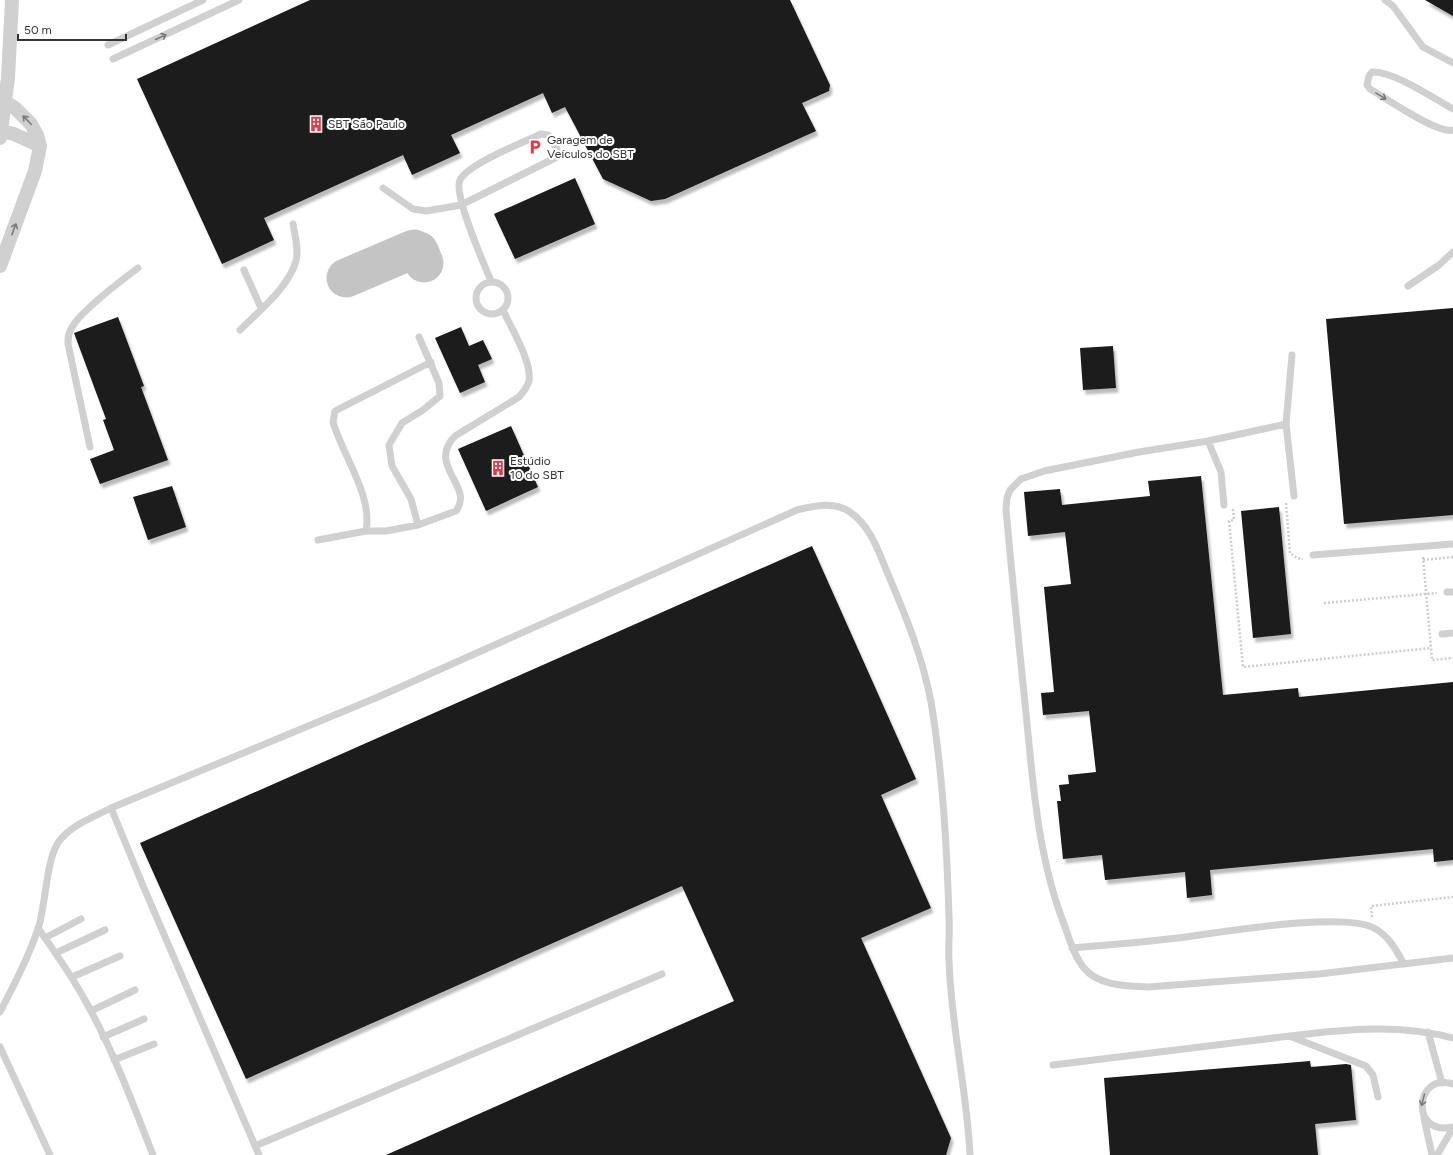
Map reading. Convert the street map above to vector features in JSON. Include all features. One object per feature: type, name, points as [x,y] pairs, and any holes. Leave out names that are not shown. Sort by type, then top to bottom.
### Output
[{"type":"street","points":[[12,0],[8,78],[2,100],[0,134],[14,134],[40,146]]},
{"type":"street","points":[[0,266],[35,171],[40,146],[37,135],[31,124],[15,108],[2,100]]},
{"type":"lane","points":[[108,45],[203,0]]},
{"type":"lane","points":[[113,59],[239,0]]},
{"type":"lane","points":[[1385,0],[1393,6],[1423,47],[1453,63]]},
{"type":"lane","points":[[1453,109],[1392,76],[1381,72],[1372,72],[1369,76],[1367,85],[1370,89],[1432,126],[1444,131],[1453,130]]},
{"type":"lane","points":[[383,188],[413,210],[426,211],[461,205],[555,158],[557,149],[548,135],[542,134],[473,167],[466,172],[458,186],[461,205],[491,281]]},
{"type":"lane","points":[[240,330],[290,277],[296,260],[296,241],[293,224]]},
{"type":"lane","points":[[1408,286],[1439,265],[1453,252]]},
{"type":"lane","points":[[90,447],[68,344],[68,336],[71,327],[86,312],[138,268]]},
{"type":"lane","points":[[244,270],[261,308]]},
{"type":"lane","points":[[491,281],[500,285],[507,291],[509,299],[502,310],[496,314],[486,314],[482,312],[476,304],[476,293],[486,282],[491,281]]},
{"type":"lane","points":[[318,540],[366,531],[400,529],[418,525],[456,511],[459,508],[460,494],[445,458],[445,450],[448,443],[455,436],[519,397],[526,388],[529,380],[525,358],[502,310]]},
{"type":"lane","points":[[418,525],[411,499],[392,466],[389,445],[402,423],[423,410],[440,396],[440,383],[419,337]]},
{"type":"lane","points":[[1292,355],[1286,424],[1294,496]]},
{"type":"lane","points":[[366,531],[368,519],[366,503],[337,435],[333,422],[335,411],[430,362]]},
{"type":"lane","points":[[1286,424],[1208,441],[1139,452],[1044,471],[1021,479],[1010,490],[1007,498],[1006,509],[1030,755],[1041,841],[1054,898],[1072,948],[1084,969],[1103,981],[1128,986],[1148,987],[1319,974],[1453,958]]},
{"type":"lane","points":[[1208,441],[1221,472],[1224,505]]},
{"type":"lane","points":[[0,1012],[20,974],[38,928],[52,858],[59,841],[71,829],[112,808],[378,697],[797,510],[815,506],[833,506],[848,511],[860,520],[873,540],[904,613],[920,658],[930,702],[942,787],[950,920],[949,961],[970,1155]]},
{"type":"lane","points":[[1313,555],[1453,544]]},
{"type":"lane","points":[[1442,634],[1453,634]]},
{"type":"lane","points":[[112,808],[144,888],[259,1155]]},
{"type":"lane","points":[[46,938],[81,919]]},
{"type":"lane","points":[[1072,948],[1132,943],[1316,922],[1352,922],[1373,927],[1385,935],[1404,964]]},
{"type":"lane","points":[[38,928],[72,977],[91,1011],[114,1060],[153,1155]]},
{"type":"lane","points":[[56,953],[104,930]]},
{"type":"lane","points":[[72,977],[120,956]]},
{"type":"lane","points":[[255,1146],[662,974]]},
{"type":"lane","points":[[91,1011],[135,990]]},
{"type":"lane","points":[[103,1037],[144,1019]]},
{"type":"lane","points":[[1053,1065],[1290,1036],[1372,1028],[1428,1032],[1453,1038]]},
{"type":"lane","points":[[1428,1032],[1442,1083]]},
{"type":"lane","points":[[1290,1036],[1366,1066],[1373,1075],[1378,1097]]},
{"type":"lane","points":[[114,1060],[154,1044]]},
{"type":"lane","points":[[0,1047],[50,1155]]},
{"type":"lane","points":[[1432,1155],[1423,1114],[1422,1100],[1425,1094],[1435,1085],[1442,1083],[1453,1084]]},
{"type":"lane","points":[[1423,1114],[1432,1125],[1446,1128],[1453,1127]]},
{"type":"lane","points":[[1438,1155],[1453,1127]]},
{"type":"path","points":[[1233,506],[1234,520],[1229,521],[1243,667],[1431,648]]},
{"type":"path","points":[[1422,546],[1432,660],[1453,658]]},
{"type":"path","points":[[1423,560],[1453,557]]},
{"type":"path","points":[[1324,604],[1450,592]]},
{"type":"path","points":[[1373,927],[1371,906],[1453,897]]},
{"type":"building","name":"SBT São Paulo","points":[[310,0],[790,0],[830,85],[829,91],[802,103],[816,131],[665,199],[651,201],[603,179],[565,107],[552,113],[543,93],[451,135],[460,153],[412,175],[403,155],[264,218],[274,240],[222,264],[137,79]]},
{"type":"building","points":[[1425,0],[1453,0],[1453,16]]},
{"type":"building","points":[[575,178],[595,224],[515,259],[494,214]]},
{"type":"building","points":[[1453,308],[1453,515],[1344,524],[1326,319]]},
{"type":"building","points":[[118,317],[144,386],[141,387],[168,460],[100,484],[90,459],[114,450],[103,420],[106,419],[74,333]]},
{"type":"building","points":[[461,327],[469,346],[483,340],[492,359],[478,365],[485,382],[460,393],[435,338]]},
{"type":"building","points":[[1113,346],[1116,388],[1083,390],[1080,348]]},
{"type":"building","name":"Estúdio 10 do SBT","points":[[511,426],[538,487],[486,511],[458,449]]},
{"type":"building","points":[[1201,476],[1223,695],[1298,688],[1299,697],[1453,682],[1453,860],[1434,862],[1433,849],[1210,870],[1212,895],[1187,898],[1185,872],[1105,880],[1102,855],[1063,859],[1057,801],[1061,801],[1059,785],[1069,784],[1068,775],[1096,772],[1089,711],[1043,715],[1041,693],[1054,692],[1044,587],[1071,584],[1065,532],[1028,536],[1024,492],[1060,489],[1062,505],[1150,496],[1148,481]]},
{"type":"building","points":[[172,486],[186,527],[148,540],[133,497]]},
{"type":"building","points":[[1279,507],[1291,634],[1253,638],[1241,511]]},
{"type":"building","points":[[812,546],[916,779],[881,795],[931,908],[861,938],[951,1138],[946,1155],[386,1155],[734,1001],[682,886],[246,1079],[140,843]]},
{"type":"building","points":[[1310,1061],[1311,1067],[1346,1064],[1351,1065],[1356,1120],[1315,1124],[1318,1155],[1110,1155],[1104,1078]]},
{"type":"taxiway","points":[[346,278],[414,249],[419,251],[424,263]]},
{"type":"place","name":"SBT São Paulo","points":[[316,124]]},
{"type":"place","name":"Garagem de Veículos do SBT","points":[[535,147]]},
{"type":"place","name":"Estúdio 10 do SBT","points":[[498,468]]}]
